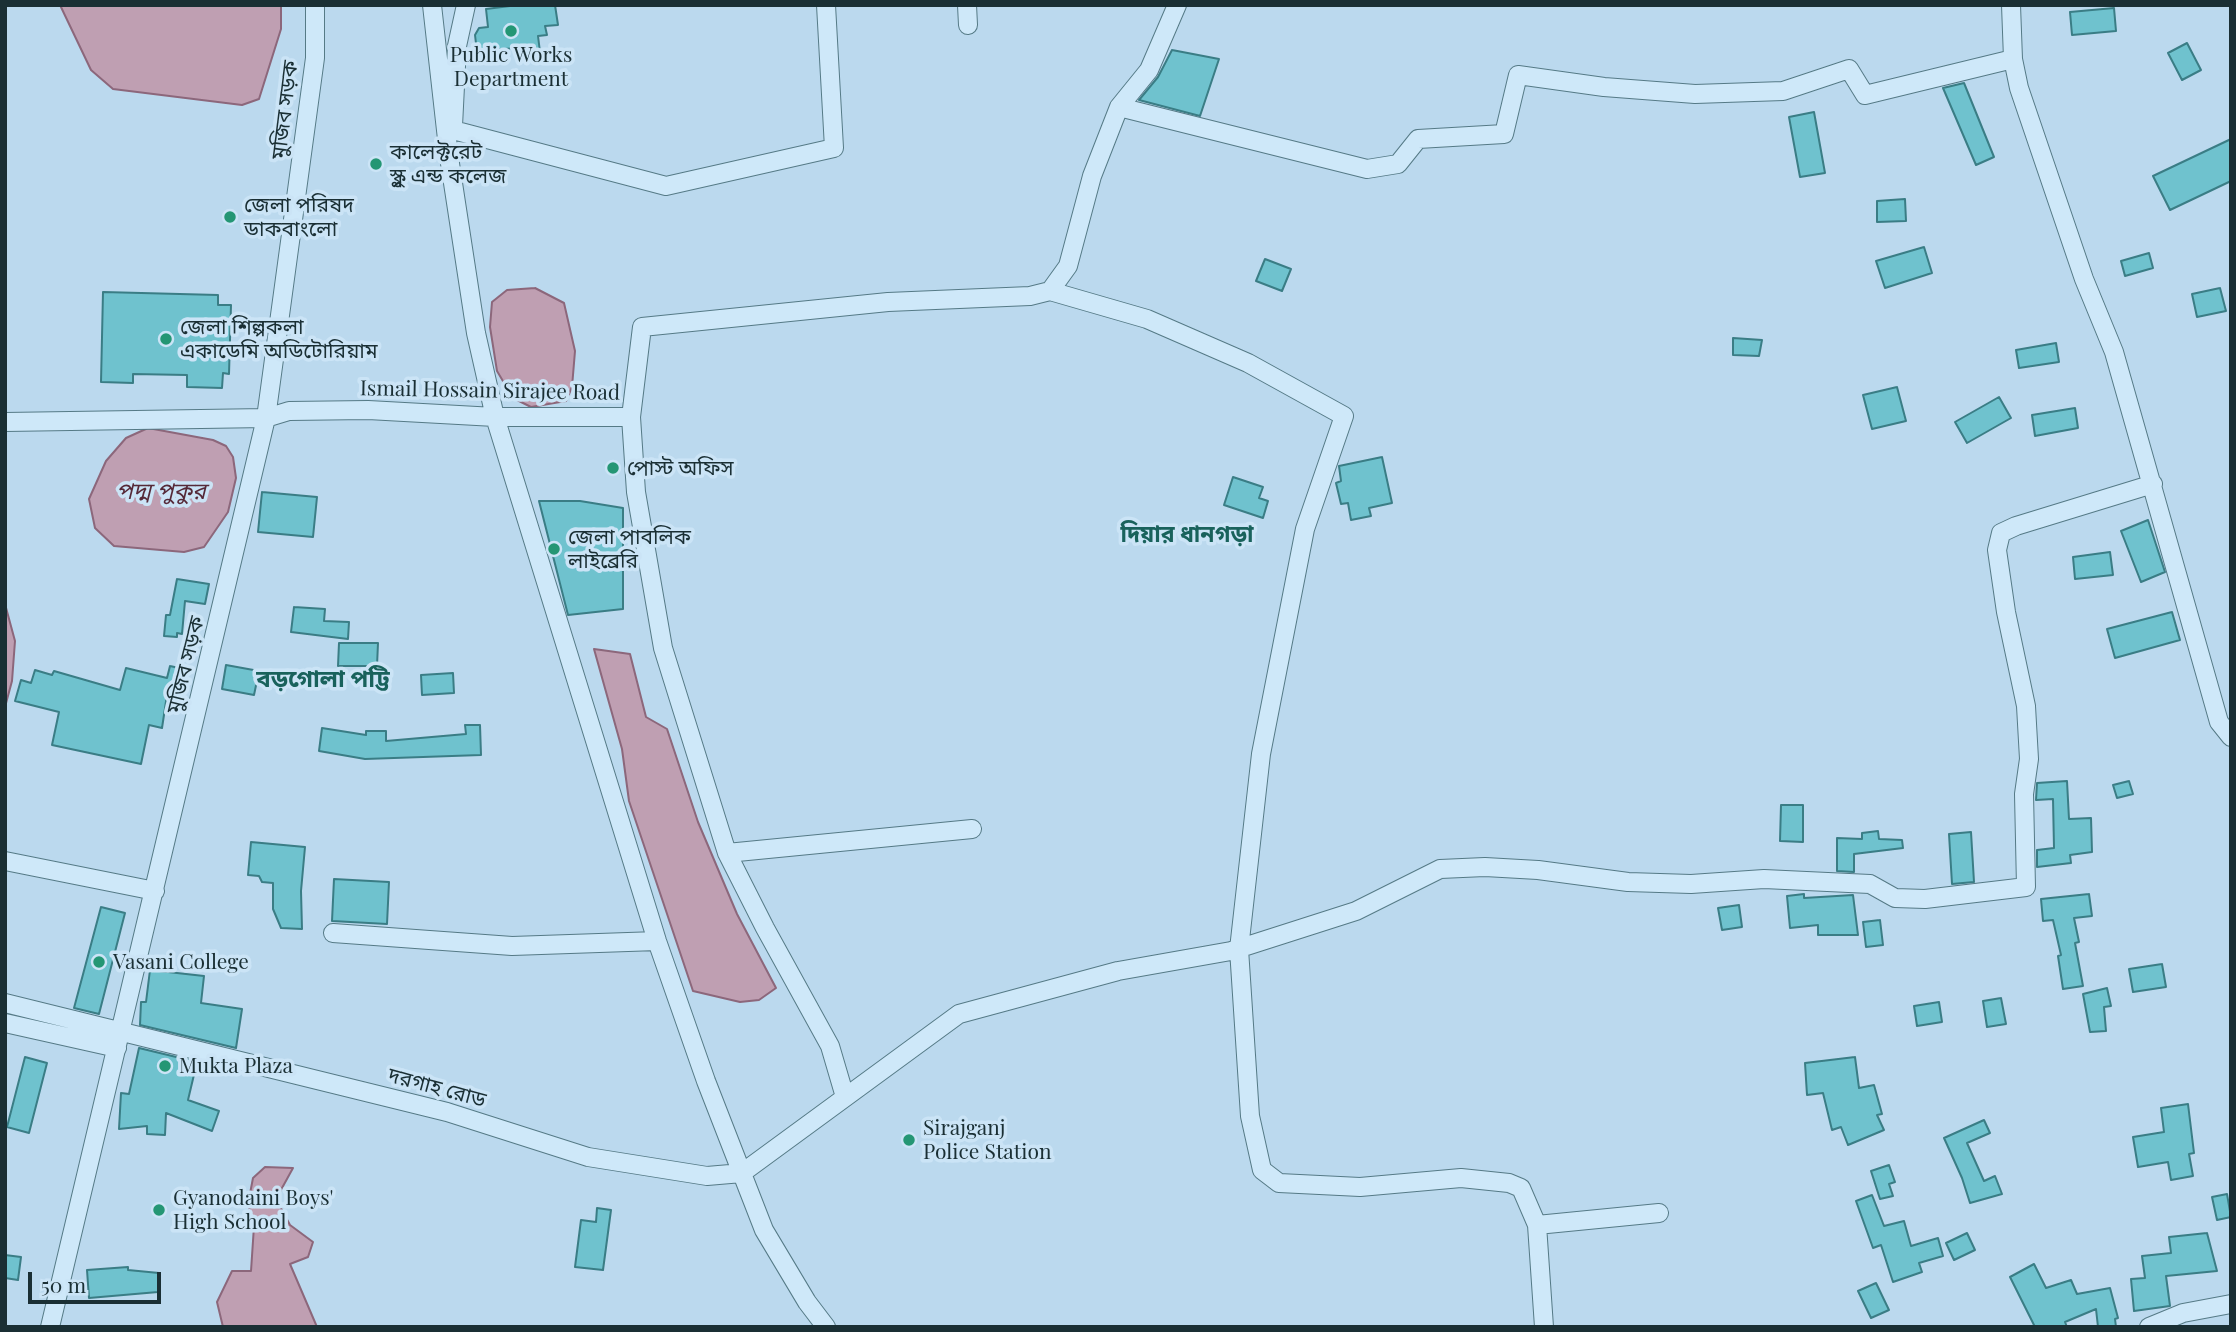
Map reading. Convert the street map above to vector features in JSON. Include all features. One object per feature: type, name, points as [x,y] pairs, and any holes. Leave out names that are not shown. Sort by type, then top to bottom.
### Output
[{"type":"street","name":"মুজিব সড়ক","points":[[50,1327],[266,418],[315,58],[315,5]]},
{"type":"street","points":[[432,5],[449,157],[476,333],[495,417],[657,941],[764,1230],[819,1327]]},
{"type":"street","points":[[449,157],[457,46],[466,5]]},
{"type":"street","points":[[453,130],[666,186],[834,148],[827,5]]},
{"type":"street","points":[[967,5],[968,25]]},
{"type":"street","points":[[1050,291],[1068,266],[1092,176],[1119,107],[1149,70],[1177,5]]},
{"type":"street","points":[[2011,5],[2013,59],[2020,89],[2084,279],[2114,352],[2220,722],[2231,737]]},
{"type":"street","points":[[1119,107],[1367,169],[1398,164],[1418,139],[1504,134],[1518,75],[1604,87],[1695,94],[1783,90],[1849,69],[1866,95],[2013,59]]},
{"type":"street","points":[[631,417],[642,327],[888,302],[1030,296],[1050,291],[1147,319],[1248,363],[1344,416],[1306,529],[1261,754],[1240,949],[1250,1116],[1262,1170],[1279,1183],[1360,1187],[1461,1178],[1509,1183],[1521,1188],[1537,1225],[1544,1327]]},
{"type":"street","name":"Ismail Hossain Sirajee Road","points":[[5,422],[266,418],[289,411],[368,410],[495,417],[631,417],[636,492],[663,648],[727,853],[830,1046],[845,1097]]},
{"type":"street","points":[[742,1173],[960,1014],[1118,971],[1240,949],[1356,911],[1440,869],[1485,867],[1538,870],[1628,882],[1691,884],[1764,879],[1870,884],[1895,898],[1925,899],[2026,887],[2024,794],[2029,759],[2026,706],[2006,612],[1997,550],[2001,533],[2153,484]]},
{"type":"street","points":[[727,853],[972,829]]},
{"type":"street","points":[[5,861],[155,891]]},
{"type":"street","points":[[333,933],[512,946],[657,941]]},
{"type":"street","name":"দরগাহ রোড","points":[[5,1003],[447,1112],[588,1157],[707,1176],[742,1173]]},
{"type":"street","points":[[5,1023],[117,1048]]},
{"type":"street","points":[[1537,1225],[1659,1213]]},
{"type":"street","points":[[807,1302],[826,1327]]},
{"type":"street","points":[[2149,1327],[2183,1313],[2231,1304]]},
{"type":"water","points":[[60,5],[281,5],[281,29],[259,99],[242,105],[113,89],[91,70]]},
{"type":"water","points":[[535,288],[564,303],[575,351],[572,387],[566,401],[531,407],[513,398],[497,371],[490,327],[492,302],[507,290]]},
{"type":"water","name":"পদ্ম পুকুর","points":[[148,428],[213,440],[226,446],[233,457],[236,478],[228,512],[204,547],[184,552],[114,546],[95,528],[89,499],[106,461],[126,438]]},
{"type":"water","points":[[5,604],[15,641],[12,681],[5,707]]},
{"type":"water","points":[[594,649],[630,654],[646,717],[667,729],[698,822],[737,914],[776,988],[759,1000],[740,1002],[693,991],[629,801],[622,749]]},
{"type":"water","points":[[265,1167],[293,1168],[276,1199],[290,1225],[313,1242],[308,1257],[290,1264],[317,1327],[223,1327],[217,1302],[232,1271],[251,1271],[254,1226],[248,1204],[253,1178]]},
{"type":"building","name":"Public Works Department","points":[[518,5],[555,5],[558,25],[545,26],[547,35],[538,36],[541,60],[525,61],[524,47],[477,52],[475,35],[479,28],[488,27],[486,9]]},
{"type":"building","points":[[2114,8],[2116,31],[2072,35],[2070,12]]},
{"type":"building","points":[[2187,43],[2201,70],[2182,80],[2168,53]]},
{"type":"building","points":[[1172,50],[1219,59],[1200,116],[1139,100],[1158,77]]},
{"type":"building","points":[[1964,83],[1994,157],[1976,165],[1943,88]]},
{"type":"building","points":[[1814,112],[1825,173],[1800,177],[1789,117]]},
{"type":"building","points":[[2231,139],[2231,181],[2170,210],[2153,176]]},
{"type":"building","points":[[1905,199],[1906,221],[1877,222],[1877,201]]},
{"type":"building","points":[[1924,247],[1932,273],[1885,288],[1876,261]]},
{"type":"building","points":[[2149,253],[2153,268],[2125,276],[2121,261]]},
{"type":"building","points":[[1265,259],[1291,269],[1282,291],[1256,281]]},
{"type":"building","points":[[2220,288],[2226,311],[2197,317],[2192,294]]},
{"type":"building","name":"জেলা শিল্পকলা একাডেমি অডিটোরিয়াম","points":[[103,292],[218,295],[218,305],[231,305],[229,374],[223,373],[222,388],[187,387],[187,375],[133,374],[133,383],[101,382]]},
{"type":"building","points":[[1733,338],[1762,340],[1759,356],[1733,355]]},
{"type":"building","points":[[2056,343],[2059,362],[2019,368],[2016,350]]},
{"type":"building","points":[[1897,387],[1906,421],[1872,429],[1863,395]]},
{"type":"building","points":[[1999,397],[2011,418],[1967,443],[1955,422]]},
{"type":"building","points":[[2075,408],[2078,428],[2035,436],[2032,415]]},
{"type":"building","points":[[1382,457],[1392,503],[1369,508],[1371,516],[1351,520],[1348,503],[1341,504],[1336,483],[1341,481],[1339,466]]},
{"type":"building","points":[[1233,477],[1263,487],[1259,498],[1268,501],[1263,518],[1224,505]]},
{"type":"building","points":[[262,492],[317,497],[313,537],[258,532]]},
{"type":"building","points":[[539,501],[580,501],[623,508],[623,609],[568,615]]},
{"type":"building","points":[[2148,520],[2165,572],[2141,582],[2121,531]]},
{"type":"building","points":[[2110,552],[2113,575],[2075,579],[2073,557]]},
{"type":"building","points":[[177,579],[209,584],[205,604],[185,601],[182,634],[177,633],[177,637],[164,636],[166,615],[170,615]]},
{"type":"building","points":[[294,607],[325,609],[324,621],[349,622],[348,639],[291,632]]},
{"type":"building","points":[[2172,612],[2180,640],[2115,658],[2107,629]]},
{"type":"building","points":[[339,643],[378,643],[377,666],[338,666]]},
{"type":"building","points":[[226,665],[259,671],[254,695],[222,689]]},
{"type":"building","points":[[170,666],[188,670],[181,699],[167,695],[162,728],[149,725],[141,764],[52,745],[59,712],[15,701],[21,680],[31,683],[35,670],[52,675],[54,671],[120,690],[126,668],[167,678]]},
{"type":"building","points":[[453,673],[454,693],[422,695],[421,675]]},
{"type":"building","points":[[465,725],[480,725],[481,755],[365,759],[319,751],[322,728],[366,735],[366,731],[386,731],[386,741],[466,734]]},
{"type":"building","points":[[2067,781],[2069,819],[2091,818],[2092,852],[2070,855],[2071,863],[2037,867],[2037,850],[2054,848],[2053,799],[2036,800],[2037,783]]},
{"type":"building","points":[[2129,781],[2133,794],[2117,798],[2113,785]]},
{"type":"building","points":[[1781,805],[1803,805],[1803,842],[1780,841]]},
{"type":"building","points":[[1878,831],[1879,839],[1902,840],[1903,848],[1854,854],[1854,872],[1837,871],[1837,838],[1862,839],[1862,833]]},
{"type":"building","points":[[1971,832],[1974,882],[1952,884],[1949,834]]},
{"type":"building","points":[[251,842],[305,847],[301,891],[302,929],[281,928],[273,909],[273,883],[262,882],[259,876],[248,875]]},
{"type":"building","points":[[334,879],[389,882],[387,924],[332,921]]},
{"type":"building","points":[[1804,894],[1804,898],[1853,895],[1858,935],[1818,935],[1818,925],[1790,928],[1787,896]]},
{"type":"building","points":[[2089,894],[2092,916],[2074,918],[2079,942],[2075,943],[2083,986],[2063,989],[2058,956],[2061,955],[2053,920],[2043,921],[2041,899]]},
{"type":"building","points":[[1739,905],[1742,927],[1722,930],[1718,908]]},
{"type":"building","name":"Vasani College","points":[[101,907],[125,913],[99,1014],[74,1008]]},
{"type":"building","points":[[1880,920],[1883,945],[1866,947],[1863,922]]},
{"type":"building","points":[[2162,964],[2166,987],[2133,992],[2129,969]]},
{"type":"building","points":[[150,970],[204,976],[201,1003],[242,1009],[236,1048],[140,1025],[141,1002],[146,1002]]},
{"type":"building","points":[[2107,988],[2111,1006],[2104,1007],[2106,1031],[2090,1032],[2083,994]]},
{"type":"building","points":[[2001,998],[2006,1024],[1987,1027],[1983,1001]]},
{"type":"building","points":[[1939,1002],[1942,1022],[1917,1026],[1914,1006]]},
{"type":"building","points":[[139,1048],[197,1062],[188,1100],[219,1111],[212,1131],[166,1113],[165,1135],[147,1134],[147,1126],[119,1129],[121,1093],[129,1094]]},
{"type":"building","points":[[25,1057],[47,1063],[29,1133],[7,1127]]},
{"type":"building","points":[[1855,1057],[1859,1088],[1874,1085],[1882,1114],[1877,1115],[1884,1130],[1848,1145],[1841,1127],[1832,1130],[1823,1093],[1807,1095],[1805,1063]]},
{"type":"building","points":[[2188,1104],[2194,1153],[2189,1154],[2193,1176],[2171,1180],[2168,1162],[2138,1167],[2133,1137],[2164,1132],[2161,1108]]},
{"type":"building","points":[[1984,1120],[1990,1133],[1967,1143],[1984,1181],[1995,1176],[2002,1194],[1970,1203],[1944,1138]]},
{"type":"building","points":[[1889,1165],[1895,1182],[1889,1184],[1893,1196],[1880,1199],[1871,1171]]},
{"type":"building","points":[[2227,1194],[2231,1217],[2217,1220],[2212,1197]]},
{"type":"building","points":[[1872,1195],[1884,1226],[1904,1221],[1911,1246],[1938,1238],[1943,1256],[1919,1263],[1922,1272],[1893,1282],[1881,1245],[1873,1248],[1856,1201]]},
{"type":"building","points":[[597,1208],[611,1210],[603,1270],[575,1267],[581,1220],[596,1222]]},
{"type":"building","points":[[1967,1233],[1975,1250],[1954,1260],[1946,1243]]},
{"type":"building","points":[[2207,1233],[2217,1271],[2166,1276],[2170,1306],[2134,1311],[2131,1279],[2145,1278],[2142,1256],[2171,1253],[2169,1237]]},
{"type":"building","points":[[5,1255],[21,1257],[18,1280],[5,1278]]},
{"type":"building","points":[[2034,1264],[2046,1288],[2071,1280],[2077,1294],[2110,1288],[2118,1318],[2115,1319],[2116,1327],[2098,1327],[2096,1309],[2065,1322],[2067,1327],[2035,1327],[2010,1277]]},
{"type":"building","points":[[128,1267],[128,1270],[159,1273],[158,1292],[89,1298],[87,1270]]},
{"type":"building","points":[[1876,1283],[1889,1310],[1871,1318],[1858,1291]]},
{"type":"place","name":"Public Works Department","points":[[511,31]]},
{"type":"place","name":"কালেক্টরেট স্কুল এন্ড কলেজ","points":[[376,164]]},
{"type":"place","name":"জেলা পরিষদ ডাকবাংলো","points":[[230,217]]},
{"type":"place","name":"জেলা শিল্পকলা একাডেমি অডিটোরিয়াম","points":[[166,339]]},
{"type":"place","name":"পোস্ট অফিস","points":[[613,468]]},
{"type":"place","name":"জেলা পাবলিক লাইব্রেরি","points":[[554,549]]},
{"type":"place","name":"Vasani College","points":[[99,962]]},
{"type":"place","name":"Mukta Plaza","points":[[165,1066]]},
{"type":"place","name":"Sirajganj Police Station","points":[[909,1140]]},
{"type":"place","name":"Gyanodaini Boys' High School","points":[[159,1210]]},
{"type":"district","name":"দিয়ার ধানগড়া","points":[[1187,535]]},
{"type":"district","name":"বড়গোলা পট্টি","points":[[323,680]]}]
